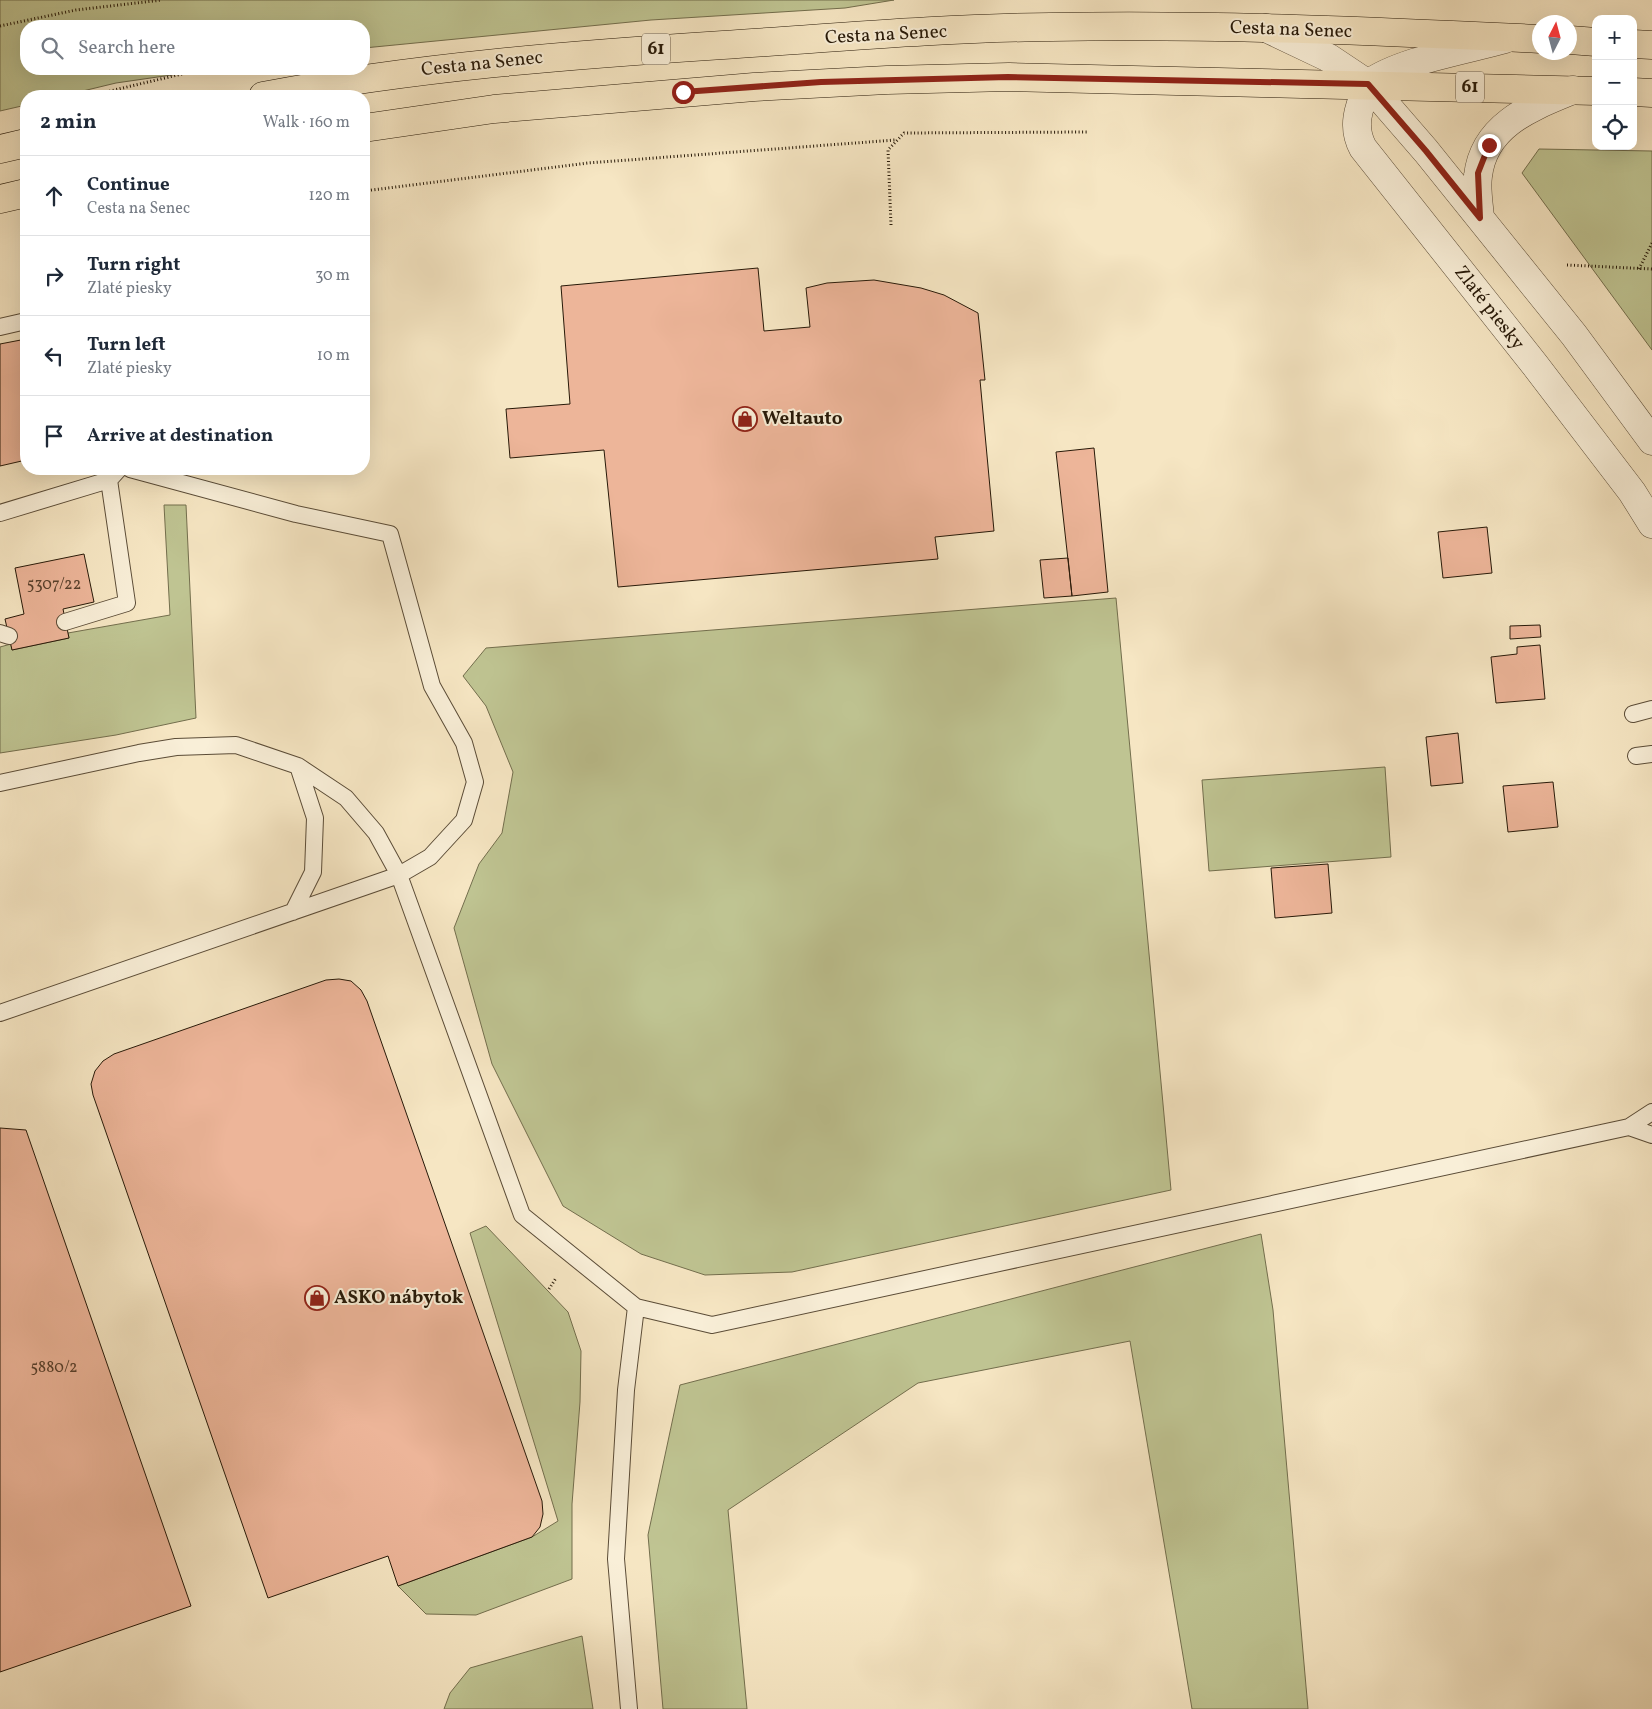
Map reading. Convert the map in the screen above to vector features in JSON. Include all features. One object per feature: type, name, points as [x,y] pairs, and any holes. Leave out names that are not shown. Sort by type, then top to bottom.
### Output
[{"type":"main road","name":"Cesta na Senec","points":[[299,90],[408,72],[606,52],[1002,28],[1266,28],[1532,39]]},
{"type":"main road","points":[[1577,41],[1592,42]]},
{"type":"main road","points":[[1637,44],[1652,44]]},
{"type":"main road","name":"Cesta na Senec","points":[[370,127],[494,109],[821,82],[1008,77],[1584,90]]},
{"type":"main road","points":[[1637,92],[1652,93]]},
{"type":"main road","points":[[0,149],[20,144]]},
{"type":"main road","points":[[0,199],[20,194]]},
{"type":"street","points":[[1266,28],[1329,58],[1368,84],[1426,151],[1574,335],[1652,442]]},
{"type":"street","name":"Cesta na Senec","points":[[1368,84],[1385,74],[1406,66],[1512,38]]},
{"type":"street","name":"Zlaté piesky","points":[[1368,84],[1356,123],[1359,140],[1363,148],[1632,492],[1652,524]]},
{"type":"street","points":[[1480,218],[1478,173],[1482,159],[1494,138],[1509,120],[1519,114],[1584,90]]},
{"type":"lane","points":[[0,327],[20,322]]},
{"type":"lane","points":[[0,513],[111,475]]},
{"type":"lane","points":[[66,622],[127,603],[114,475]]},
{"type":"lane","points":[[0,1013],[399,875],[430,858],[464,820],[475,782],[464,744],[432,686],[390,534],[296,514],[152,475]]},
{"type":"lane","points":[[1633,714],[1652,709]]},
{"type":"lane","points":[[0,783],[139,752],[176,747],[236,746],[298,766],[346,798],[376,833],[399,875],[522,1215],[636,1307],[712,1325],[1629,1127],[1652,1112]]},
{"type":"lane","points":[[293,912],[314,872],[316,818],[298,766]]},
{"type":"lane","points":[[1629,1127],[1652,1136]]},
{"type":"lane","points":[[629,1709],[616,1559],[626,1390],[636,1307]]},
{"type":"path","points":[[28,20],[76,10],[162,0]]},
{"type":"path","points":[[0,26],[20,22]]},
{"type":"path","points":[[114,90],[178,75]]},
{"type":"path","points":[[891,225],[888,150],[895,140],[904,133],[1087,132]]},
{"type":"path","points":[[370,190],[588,163],[895,140]]},
{"type":"path","points":[[1640,269],[1652,243]]},
{"type":"path","points":[[1567,265],[1652,269]]},
{"type":"green space","points":[[0,0],[894,0],[845,8],[651,20],[370,47],[370,20],[20,20],[20,75],[171,75],[116,83],[87,90],[20,90],[20,106],[0,111]]},
{"type":"green space","points":[[1539,149],[1652,151],[1652,350],[1522,173]]},
{"type":"green space","points":[[164,505],[186,505],[196,718],[116,735],[0,753],[0,647],[11,644],[12,650],[69,638],[68,633],[170,615]]},
{"type":"green space","points":[[1116,598],[1171,1190],[792,1272],[705,1275],[641,1254],[563,1206],[492,1064],[454,928],[479,864],[502,833],[513,772],[486,706],[463,676],[486,648]]},
{"type":"green space","points":[[1385,767],[1391,857],[1209,871],[1202,780]]},
{"type":"green space","points":[[486,1226],[568,1312],[581,1351],[580,1402],[572,1504],[572,1579],[476,1615],[426,1614],[398,1586],[532,1537],[558,1521],[470,1233]]},
{"type":"green space","points":[[1261,1234],[1273,1310],[1308,1709],[1192,1709],[1130,1341],[918,1383],[728,1510],[747,1709],[663,1709],[648,1535],[680,1385]]},
{"type":"green space","points":[[582,1636],[593,1709],[444,1709],[450,1693],[470,1668]]},
{"type":"building","name":"Weltauto","points":[[758,268],[764,331],[810,327],[806,288],[827,283],[874,280],[921,288],[944,295],[978,313],[985,380],[980,380],[994,531],[935,537],[938,559],[618,587],[604,450],[510,458],[506,409],[570,404],[561,286]]},
{"type":"building","points":[[20,340],[20,461],[0,466],[0,344]]},
{"type":"building","points":[[1094,448],[1108,592],[1072,596],[1056,452]]},
{"type":"building","points":[[1487,527],[1492,573],[1443,578],[1438,532]]},
{"type":"building","points":[[84,554],[94,602],[63,609],[69,638],[12,650],[5,619],[24,614],[15,568]]},
{"type":"building","points":[[1068,558],[1072,596],[1044,598],[1040,560]]},
{"type":"building","points":[[1540,625],[1541,637],[1510,639],[1510,626]]},
{"type":"building","points":[[1540,645],[1545,699],[1496,703],[1491,657],[1517,654],[1517,647]]},
{"type":"building","points":[[1458,733],[1463,783],[1431,786],[1426,737]]},
{"type":"building","points":[[1553,782],[1558,827],[1508,832],[1503,786]]},
{"type":"building","points":[[1328,864],[1332,913],[1275,918],[1271,868]]},
{"type":"building","name":"ASKO nábytok","points":[[339,979],[351,981],[361,990],[367,1001],[542,1501],[543,1514],[540,1527],[532,1537],[398,1586],[388,1556],[268,1598],[93,1095],[91,1084],[95,1071],[103,1061],[114,1054],[326,980]]},
{"type":"building","points":[[0,1128],[26,1130],[191,1606],[0,1672]]},
{"type":"place","name":"Weltauto","points":[[745,419]]},
{"type":"place","name":"ASKO nábytok","points":[[317,1298]]},
{"type":"route","points":[[683,92],[821,82],[1008,77],[1368,84],[1426,151],[1480,218],[1478,173],[1489,145]]}]
